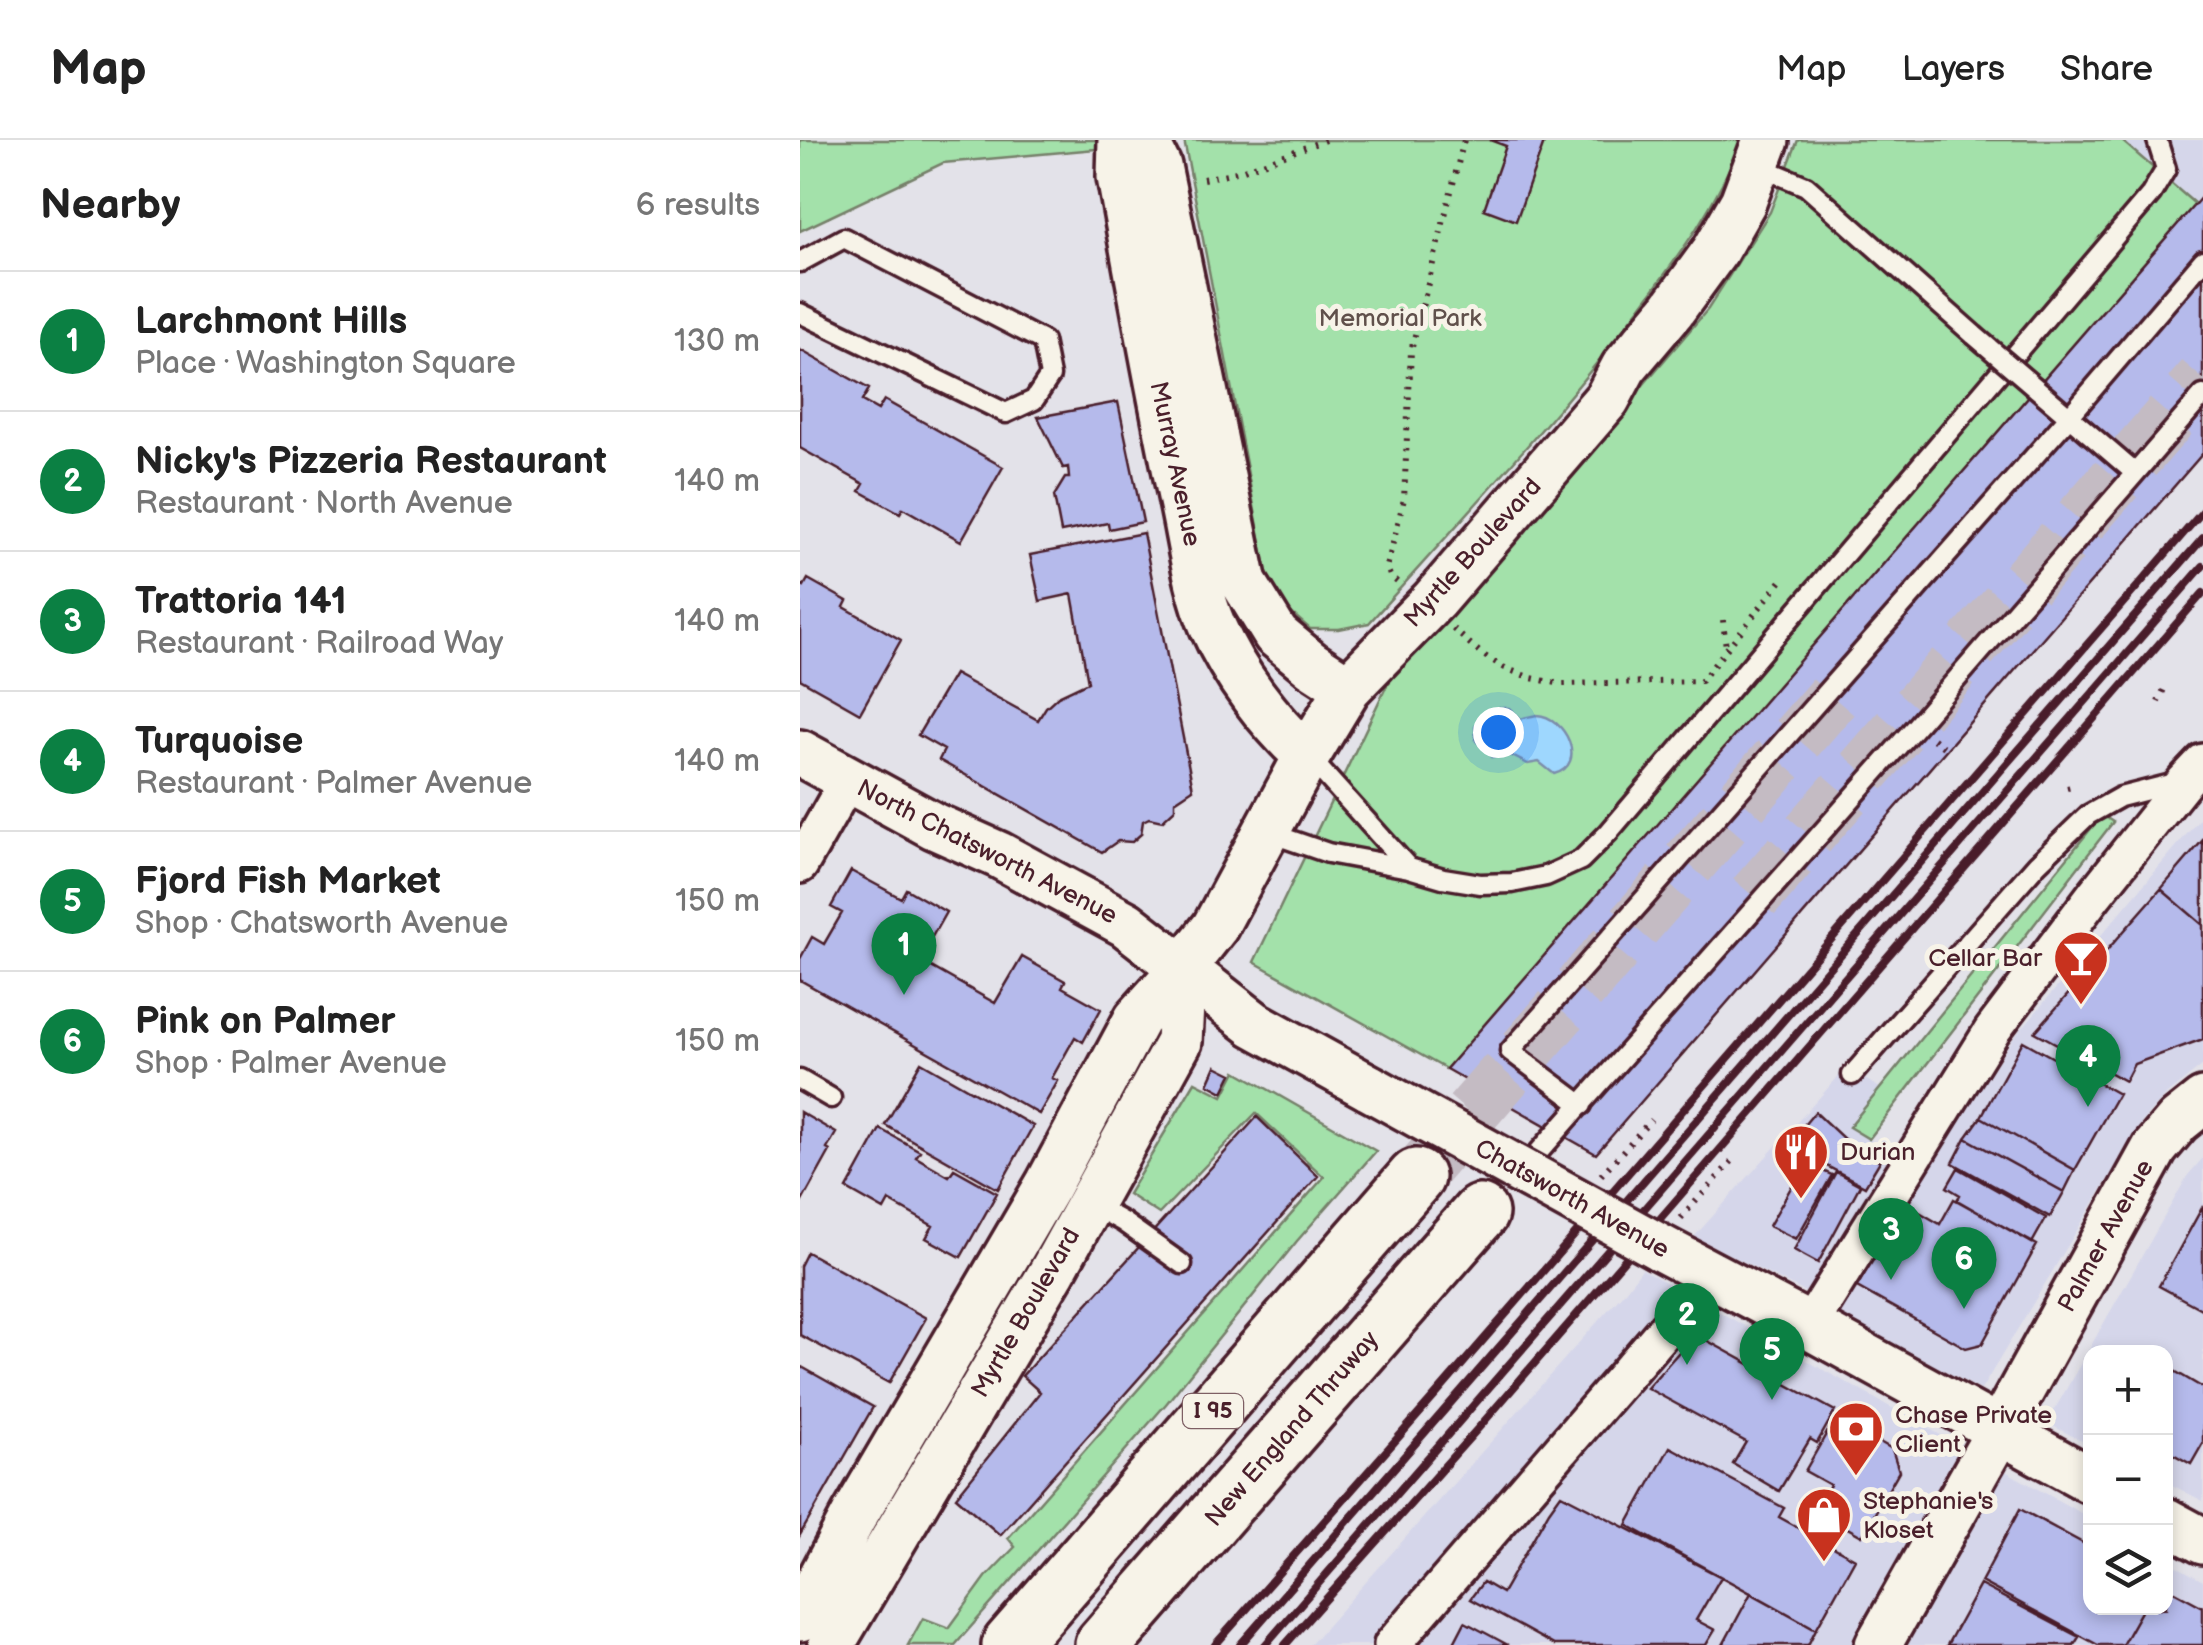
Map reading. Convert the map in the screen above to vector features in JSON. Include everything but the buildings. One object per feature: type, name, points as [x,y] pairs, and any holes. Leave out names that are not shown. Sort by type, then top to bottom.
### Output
[{"type":"highway","name":"I 95","points":[[1010,1645],[1416,1178]]},
{"type":"highway","name":"New England Thruway","points":[[1103,1645],[1480,1213]]},
{"type":"street","name":"Murray Avenue","points":[[1122,140],[1120,177],[1244,583],[1276,635],[1348,688]]},
{"type":"street","name":"Murray Avenue","points":[[1145,140],[1158,166],[1203,596],[1212,627],[1238,674],[1275,724],[1307,756]]},
{"type":"street","name":"Myrtle Boulevard","points":[[800,1618],[874,1527],[1052,1272],[1069,1194],[1137,1020],[1215,926],[1348,688],[1434,600],[1607,400],[1624,367],[1715,250],[1742,202],[1762,153]]},
{"type":"street","name":"North Chatsworth Avenue","points":[[800,753],[1126,924],[1254,1024],[1370,1088]]},
{"type":"street","points":[[1809,1326],[1992,1032],[2095,894],[2194,771]]},
{"type":"street","points":[[800,865],[848,780]]},
{"type":"street","name":"Chatsworth Avenue","points":[[1370,1088],[2083,1476]]},
{"type":"street","name":"Palmer Avenue","points":[[1878,1645],[2155,1148],[2178,1121],[2203,1101]]},
{"type":"street","points":[[1392,1645],[1712,1275]]},
{"type":"street","points":[[2173,1525],[2203,1541]]},
{"type":"street","name":"Myrtle Boulevard","points":[[832,1645],[874,1527]]},
{"type":"lane","points":[[1266,832],[1328,853],[1480,884],[1546,876],[1581,860],[2152,194],[2166,168],[2157,140]]},
{"type":"lane","points":[[1762,153],[1806,186],[2135,473]]},
{"type":"lane","points":[[800,262],[844,238],[1042,341],[1050,376],[1034,400],[1006,414],[800,312]]},
{"type":"lane","points":[[1582,1105],[1510,1051],[2203,260]]},
{"type":"lane","points":[[1522,1172],[2203,395]]},
{"type":"lane","points":[[1307,756],[1409,868]]},
{"type":"lane","points":[[1852,1075],[2037,864],[2088,815],[2120,797],[2194,771]]},
{"type":"lane","points":[[800,1080],[831,1098]]},
{"type":"lane","points":[[1069,1194],[1123,1222],[1182,1264]]},
{"type":"path","points":[[1203,180],[1325,140]]},
{"type":"path","points":[[1397,582],[1387,566],[1404,499],[1411,351],[1464,140]]},
{"type":"path","points":[[1444,622],[1483,654],[1531,678],[1561,684],[1700,681],[1785,576]]},
{"type":"path","points":[[1723,620],[1726,649]]},
{"type":"path","points":[[2158,702],[2166,687]]},
{"type":"path","points":[[1578,1202],[1651,1120]]},
{"type":"path","points":[[1659,1248],[1689,1207],[1734,1160]]},
{"type":"shaded area","points":[[2121,140],[2203,140],[2203,195],[2195,204]]},
{"type":"shaded area","points":[[2203,815],[2203,1065],[2144,1119],[1981,1390],[1831,1310],[2013,1039]]},
{"type":"shaded area","points":[[1846,1068],[1880,1088],[1850,1127],[1894,1155],[1813,1296],[1694,1237]]},
{"type":"shaded area","points":[[2203,1158],[2203,1501],[2173,1486],[2173,1345],[2091,1345],[2188,1175]]},
{"type":"shaded area","points":[[1642,1269],[2083,1514],[2083,1615],[2173,1615],[2173,1564],[2203,1581],[2203,1645],[1310,1645]]},
{"type":"shaded area","points":[[2083,1360],[2083,1441],[2047,1423]]},
{"type":"green space","points":[[800,140],[1135,140],[1096,149],[943,163],[800,231]]},
{"type":"green space","name":"Memorial Park","points":[[1184,140],[1741,140],[1709,208],[1669,269],[1575,390],[1507,469],[1369,623],[1310,629],[1288,610],[1268,579]]},
{"type":"green space","points":[[1798,140],[2121,140],[2195,204],[1446,1069],[1254,962],[1387,685],[1708,309],[1770,212]]},
{"type":"green space","points":[[2102,815],[2113,822],[1869,1139],[1849,1127]]},
{"type":"green space","points":[[1236,1071],[1376,1151],[1297,1241],[1166,1404],[955,1645],[908,1645],[923,1618],[949,1628],[986,1577],[1015,1547],[1008,1538],[1324,1177],[1256,1113],[1159,1214],[1128,1194],[1195,1082],[1223,1096]]},
{"type":"water","points":[[1509,708],[1521,719],[1537,715],[1556,723],[1571,752],[1564,769],[1554,774],[1539,762],[1528,764],[1508,754],[1492,757],[1494,748],[1483,747],[1476,741],[1475,727],[1485,714]]},
{"type":"tunnel","points":[[1754,897],[2203,379]]},
{"type":"tunnel","points":[[1416,1177],[1850,677]]},
{"type":"railway","points":[[1215,1645],[2203,511]]},
{"type":"railway","points":[[1240,1645],[2203,538]]},
{"type":"railway","points":[[1265,1645],[2203,566]]},
{"type":"railway","points":[[1285,1645],[1481,1425],[2203,593]]},
{"type":"place","name":"Larchmont Hills","points":[[904,995]]},
{"type":"place","name":"Cellar Bar","points":[[2081,1007]]},
{"type":"place","name":"Turquoise","points":[[2088,1107]]},
{"type":"place","name":"Durian","points":[[1801,1201]]},
{"type":"place","name":"Trattoria 141","points":[[1891,1280]]},
{"type":"place","name":"Pink on Palmer","points":[[1964,1309]]},
{"type":"place","name":"Nicky's Pizzeria Restaurant","points":[[1687,1365]]},
{"type":"place","name":"Fjord Fish Market","points":[[1772,1400]]},
{"type":"place","name":"Chase Private Client","points":[[1856,1478]]},
{"type":"place","name":"Stephanie's Kloset","points":[[1824,1564]]}]
